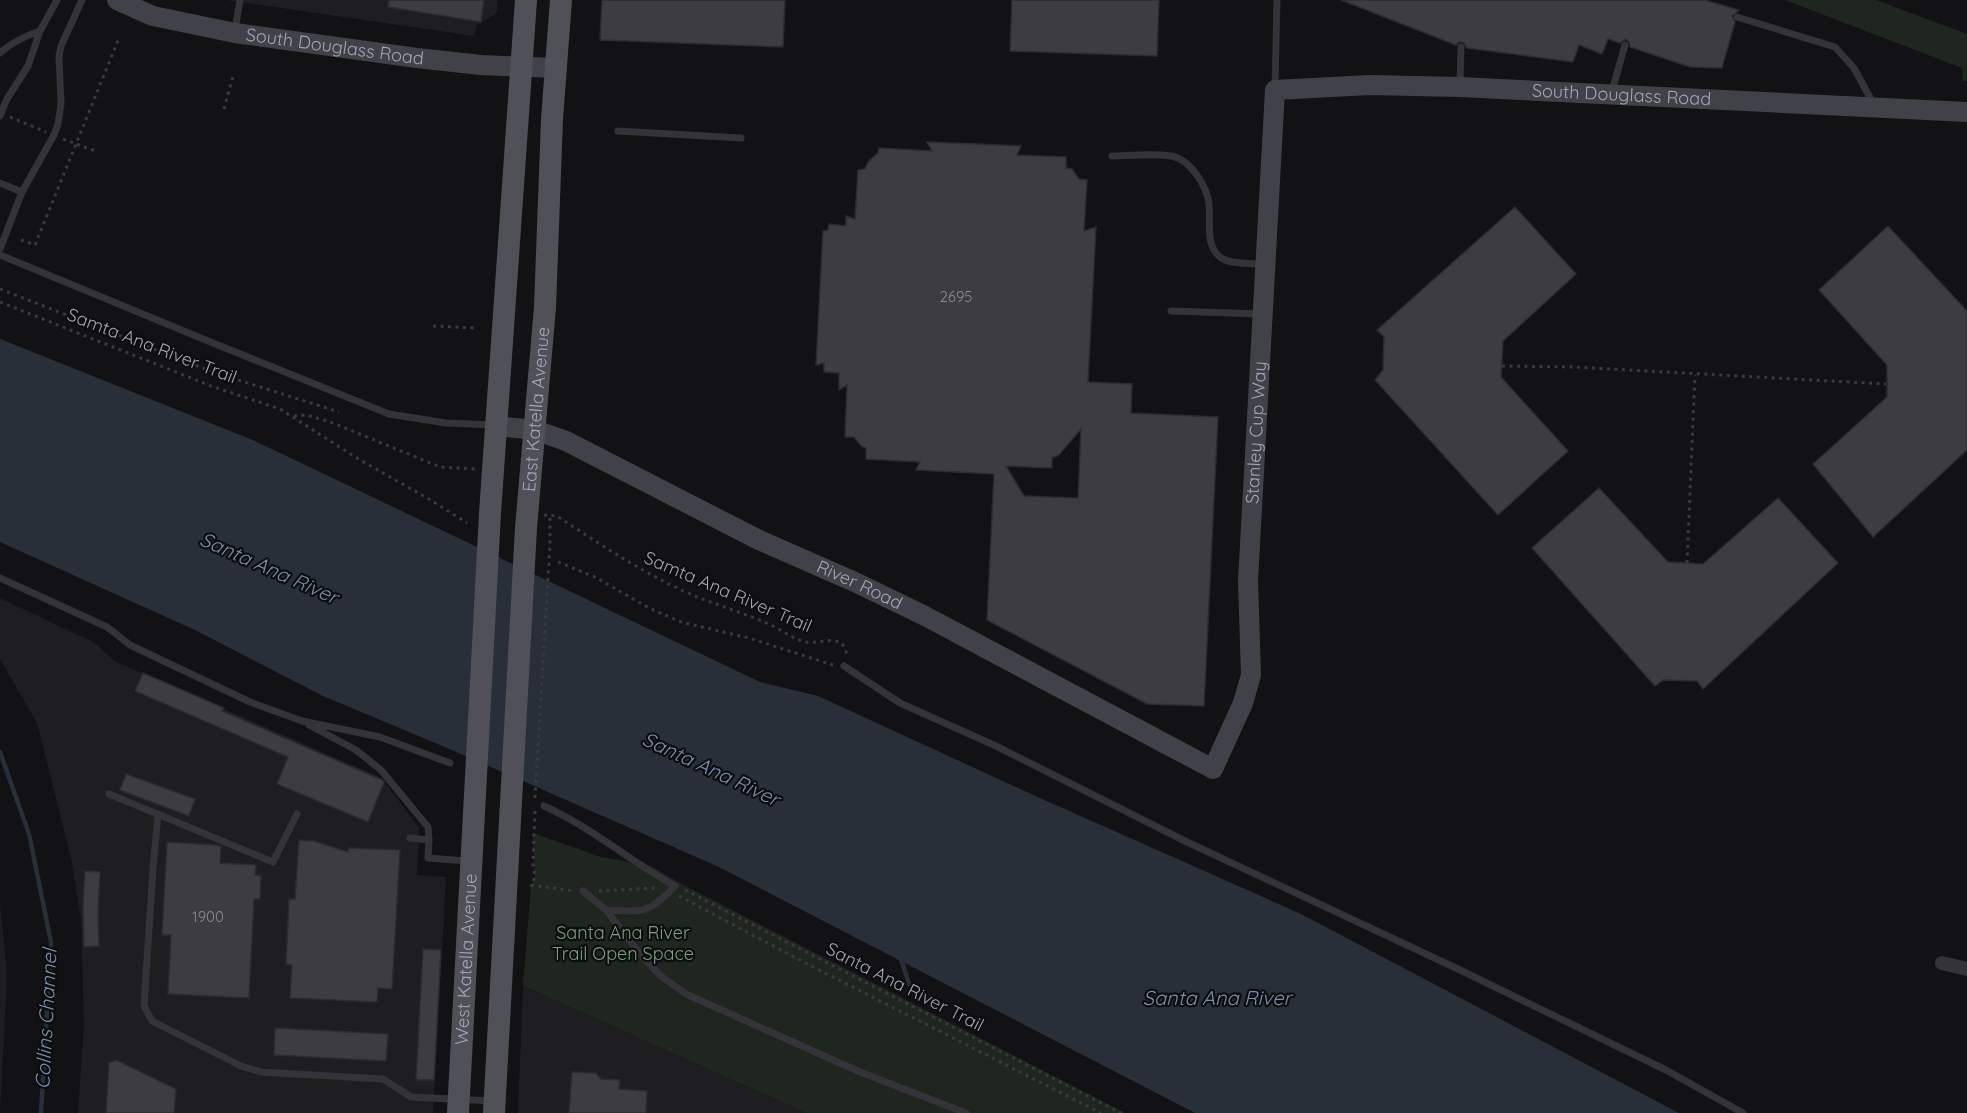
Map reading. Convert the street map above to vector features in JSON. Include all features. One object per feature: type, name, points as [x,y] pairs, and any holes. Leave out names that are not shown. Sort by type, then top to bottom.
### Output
[{"type":"main road","name":"South Douglass Road","points":[[117,0],[161,18],[235,33],[481,65],[556,68]]},
{"type":"main road","name":"East Katella Avenue","points":[[475,804],[490,513],[526,0]]},
{"type":"main road","name":"East Katella Avenue","points":[[509,819],[526,528],[545,306],[561,0]]},
{"type":"main road","name":"South Douglass Road","points":[[1275,90],[1370,85],[1460,87],[1967,112]]},
{"type":"main road","name":"Stanley Cup Way","points":[[1213,769],[1243,703],[1251,675],[1248,581],[1275,90]]},
{"type":"main road","name":"River Road","points":[[496,426],[535,430],[566,441],[759,540],[925,616],[1213,769]]},
{"type":"main road","name":"West Katella Avenue","points":[[458,1106],[475,804]]},
{"type":"main road","name":"West Katella Avenue","points":[[494,1107],[509,819]]},
{"type":"street","points":[[1942,963],[1967,969]]},
{"type":"lane","points":[[0,116],[28,66],[40,31],[57,0]]},
{"type":"lane","points":[[0,249],[22,192],[58,124],[61,104],[59,56],[61,46],[82,0]]},
{"type":"lane","points":[[235,33],[240,0]]},
{"type":"lane","points":[[1275,90],[1277,0]]},
{"type":"lane","points":[[1737,16],[1835,47],[1854,68],[1875,107]]},
{"type":"lane","points":[[0,53],[10,44],[40,31]]},
{"type":"lane","points":[[1611,94],[1625,45]]},
{"type":"lane","points":[[1460,87],[1461,47]]},
{"type":"lane","points":[[618,131],[741,138]]},
{"type":"lane","points":[[1112,156],[1173,156],[1191,167],[1201,181],[1209,202],[1209,240],[1216,252],[1227,261],[1265,265]]},
{"type":"lane","points":[[0,183],[22,192]]},
{"type":"lane","points":[[0,255],[389,414],[446,423],[496,426]]},
{"type":"lane","points":[[1170,311],[1263,314]]},
{"type":"lane","points":[[0,578],[107,627],[130,645],[150,655],[250,702],[302,721],[356,750],[381,770],[428,827],[428,858],[470,861]]},
{"type":"lane","points":[[844,666],[900,703],[996,746],[1185,842],[1458,969],[1666,1070],[1743,1113]]},
{"type":"lane","points":[[302,721],[380,737],[450,763]]},
{"type":"lane","points":[[109,794],[273,862],[297,813]]},
{"type":"lane","points":[[544,806],[566,816],[675,886],[658,904],[638,912],[606,910]]},
{"type":"lane","points":[[159,814],[144,1006],[152,1021],[241,1066],[261,1072],[383,1079],[411,1097],[458,1106],[494,1107]]},
{"type":"lane","points":[[410,838],[429,840]]},
{"type":"lane","points":[[583,891],[606,910],[640,954],[661,976],[686,994],[860,1072],[966,1113]]},
{"type":"path","points":[[21,240],[35,245],[119,38]]},
{"type":"path","points":[[224,109],[232,76]]},
{"type":"path","points":[[0,289],[210,371],[339,412]]},
{"type":"path","name":"Samta Ana River Trail","points":[[0,302],[212,386],[256,399],[294,416],[360,460],[467,523]]},
{"type":"path","points":[[433,326],[476,328]]},
{"type":"path","points":[[1502,366],[1886,384]]},
{"type":"path","points":[[1686,563],[1695,375]]},
{"type":"path","name":"Samta Ana River Trail","points":[[294,416],[307,415],[333,423],[440,466],[493,471]]},
{"type":"path","name":"Samta Ana River Trail","points":[[558,562],[595,577],[649,608],[681,622],[749,638],[839,667],[844,666],[847,659],[846,649],[832,639],[814,643],[802,641],[750,616],[676,588],[632,565],[557,516],[550,516],[533,833],[535,877],[531,885],[583,891],[675,886]]},
{"type":"path","points":[[675,886],[677,895],[1101,1113]]},
{"type":"path","name":"Santa Ana River Trail","points":[[675,886],[1121,1113]]},
{"type":"shaded area","points":[[226,0],[497,0],[497,13],[476,26],[474,36]]},
{"type":"shaded area","points":[[0,598],[95,643],[114,661],[382,778],[419,828],[417,875],[446,877],[433,1113],[78,1113],[84,1024],[81,921],[72,863],[37,723],[0,659]]},
{"type":"shaded area","points":[[0,903],[7,975],[0,1113]]},
{"type":"shaded area","points":[[523,986],[806,1113],[518,1113]]},
{"type":"green space","points":[[1785,0],[1876,0],[1967,34],[1967,81],[1963,81],[1962,68]]},
{"type":"green space","name":"Santa Ana River Trail Open Space","points":[[533,833],[601,857],[651,866],[1125,1113],[806,1113],[523,986],[531,885],[535,877]]},
{"type":"water","name":"Santa Ana River","points":[[0,339],[255,441],[760,682],[818,696],[1301,914],[1679,1113],[1195,1113],[719,867],[323,696],[195,630],[0,542]]},
{"type":"building","points":[[389,0],[484,0],[481,22],[388,7]]},
{"type":"building","points":[[602,0],[785,0],[783,47],[600,40]]},
{"type":"building","points":[[1012,0],[1159,0],[1157,56],[1010,51]]},
{"type":"building","points":[[1341,0],[1705,0],[1739,10],[1732,16],[1735,22],[1722,68],[1690,67],[1630,47],[1626,39],[1620,43],[1608,39],[1602,54],[1579,45],[1573,62],[1467,48],[1463,42],[1456,45]]},
{"type":"building","points":[[927,142],[1021,146],[1017,155],[1066,157],[1066,168],[1072,169],[1079,179],[1087,180],[1084,231],[1096,227],[1088,382],[1132,384],[1131,413],[1218,417],[1204,706],[1147,704],[987,620],[994,474],[916,470],[920,462],[866,459],[866,448],[861,446],[854,437],[845,437],[847,385],[839,390],[839,373],[824,372],[824,363],[816,365],[823,231],[828,230],[829,224],[846,226],[846,216],[855,219],[858,170],[865,169],[868,162],[878,153],[879,148],[932,151]],"holes":[[[1081,429],[1078,498],[1024,496],[1006,466],[1052,468],[1052,458],[1059,455]]]},
{"type":"building","points":[[1515,207],[1576,274],[1503,341],[1501,377],[1568,451],[1498,515],[1375,380],[1383,370],[1384,337],[1377,330]]},
{"type":"building","points":[[1888,226],[1967,311],[1967,450],[1873,537],[1813,464],[1887,397],[1887,365],[1819,290]]},
{"type":"building","points":[[1599,488],[1668,562],[1703,564],[1778,498],[1838,563],[1703,689],[1697,681],[1663,680],[1655,686],[1532,548]]},
{"type":"building","points":[[143,673],[224,708],[222,711],[382,780],[384,782],[368,822],[277,784],[288,757],[135,691]]},
{"type":"building","points":[[126,774],[195,799],[189,816],[120,790]]},
{"type":"building","points":[[299,840],[314,841],[348,852],[349,848],[400,850],[392,989],[378,988],[377,1002],[290,998],[292,965],[286,964],[289,899],[295,899]]},
{"type":"building","points":[[167,842],[216,845],[221,847],[220,863],[256,865],[255,875],[261,876],[260,899],[254,899],[249,998],[168,994],[171,935],[162,935]]},
{"type":"building","points":[[85,871],[100,872],[99,946],[84,947]]},
{"type":"building","points":[[423,949],[441,950],[434,1080],[416,1080]]},
{"type":"building","points":[[275,1028],[388,1034],[386,1061],[274,1055]]},
{"type":"building","points":[[116,1060],[176,1089],[174,1113],[106,1113],[109,1063]]},
{"type":"building","points":[[572,1072],[596,1073],[601,1079],[620,1080],[619,1089],[647,1091],[646,1113],[569,1113]]},
{"type":"waterway","name":"Collins Channel","points":[[0,752],[29,834],[51,942],[41,1113]]},
{"type":"waterway","points":[[901,959],[909,984]]}]
